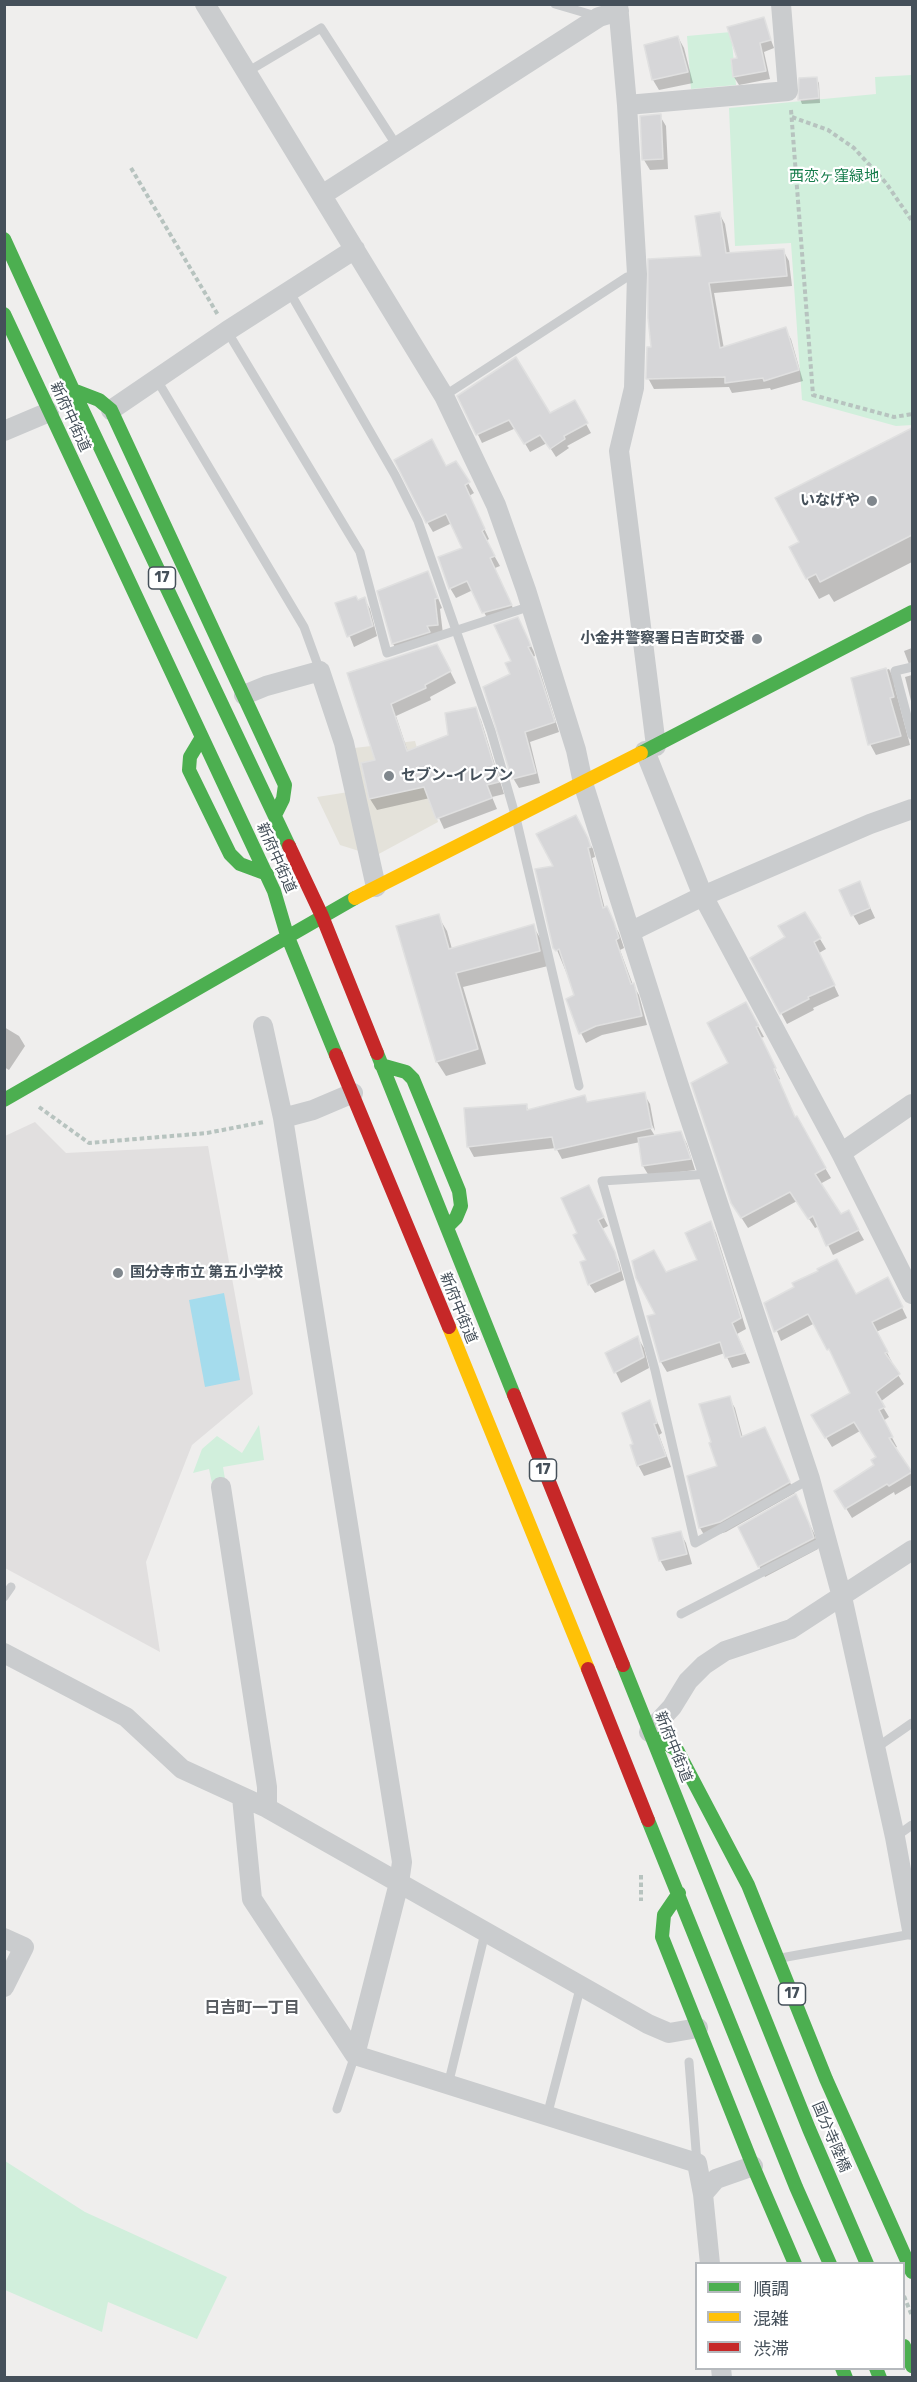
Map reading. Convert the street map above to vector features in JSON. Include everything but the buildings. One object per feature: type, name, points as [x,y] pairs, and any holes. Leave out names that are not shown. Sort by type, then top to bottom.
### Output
[{"type":"main road","name":"新府中街道","points":[[4,239],[322,916],[766,2023]]},
{"type":"main road","name":"新府中街道","points":[[4,314],[267,874],[287,935],[490,1426],[796,2187],[829,2262]]},
{"type":"main road","points":[[73,390],[99,400],[111,410],[285,785],[283,799],[275,815]]},
{"type":"main road","points":[[4,1100],[287,935],[376,886],[516,818],[912,612]]},
{"type":"main road","points":[[202,737],[190,757],[189,770],[230,854],[240,864],[267,874]]},
{"type":"main road","points":[[317,942],[322,916]]},
{"type":"main road","points":[[381,1065],[406,1072],[413,1079],[459,1191],[461,1206],[456,1218],[447,1227]]},
{"type":"main road","name":"新府中街道","points":[[460,1317],[490,1426]]},
{"type":"main road","name":"17","points":[[649,1732],[677,1750],[748,1885],[826,2079],[912,2272]]},
{"type":"main road","points":[[679,1893],[664,1915],[662,1937],[753,2166],[794,2262]]},
{"type":"main road","name":"国分寺陸橋","points":[[766,2023],[866,2262]]},
{"type":"main road","points":[[905,2351],[912,2367]]},
{"type":"street","points":[[205,4],[444,396],[496,505],[531,606],[678,1083],[810,1479],[842,1597],[896,1837],[912,1932]]},
{"type":"street","points":[[627,105],[788,91],[780,4]]},
{"type":"street","points":[[322,195],[599,17],[619,8],[637,274],[634,388],[619,451],[651,748],[704,896],[841,1153],[912,1294]]},
{"type":"street","points":[[111,410],[227,331],[356,249]]},
{"type":"street","points":[[4,431],[49,412]]},
{"type":"street","points":[[244,696],[266,686],[320,671],[344,743],[376,886]]},
{"type":"street","points":[[632,931],[704,896],[870,824],[912,809]]},
{"type":"street","points":[[263,1026],[283,1118],[402,1862],[399,1883],[355,2055]]},
{"type":"street","points":[[283,1118],[313,1110],[353,1093]]},
{"type":"street","points":[[841,1153],[912,1104]]},
{"type":"street","points":[[221,1487],[267,1787],[267,1808]]},
{"type":"street","points":[[649,1732],[672,1707],[688,1681],[704,1665],[725,1651],[790,1629],[912,1550]]},
{"type":"street","points":[[4,1653],[126,1717],[182,1769],[267,1808],[485,1933],[669,2034],[698,2028]]},
{"type":"street","points":[[242,1797],[252,1899],[355,2055],[697,2163],[703,2194],[710,2262]]},
{"type":"street","points":[[4,1938],[24,1947],[4,1987]]},
{"type":"street","points":[[703,2194],[716,2179],[753,2166]]},
{"type":"lane","points":[[555,4],[599,17]]},
{"type":"lane","points":[[247,72],[321,28],[397,146]]},
{"type":"lane","points":[[444,396],[627,277],[637,274]]},
{"type":"lane","points":[[289,291],[395,475],[418,521],[491,731],[516,818],[579,1086]]},
{"type":"lane","points":[[227,331],[360,552],[387,653],[531,606]]},
{"type":"lane","points":[[157,380],[304,627],[320,671]]},
{"type":"lane","points":[[912,667],[895,671],[912,735]]},
{"type":"lane","points":[[710,1174],[602,1181],[655,1370],[695,1542],[810,1479]]},
{"type":"lane","points":[[681,1614],[827,1539]]},
{"type":"lane","points":[[4,1597],[11,1587]]},
{"type":"lane","points":[[876,1748],[912,1723]]},
{"type":"lane","points":[[896,1837],[912,1825]]},
{"type":"lane","points":[[778,1958],[912,1932]]},
{"type":"lane","points":[[448,2086],[485,1933]]},
{"type":"lane","points":[[547,2116],[581,1985]]},
{"type":"lane","points":[[337,2109],[355,2055]]},
{"type":"lane","points":[[689,2062],[697,2163]]},
{"type":"path","points":[[788,91],[792,117],[813,395],[894,417],[912,414]]},
{"type":"path","points":[[792,117],[828,130],[854,148],[886,183],[912,221]]},
{"type":"path","points":[[131,168],[227,331]]},
{"type":"path","points":[[20,1091],[89,1143],[207,1133],[283,1118]]},
{"type":"path","points":[[905,2300],[912,2316]]},
{"type":"shaded area","points":[[415,741],[438,822],[375,856],[340,845],[317,797],[361,790],[354,748]]},
{"type":"shaded area","name":"国分寺市立 第五小学校","points":[[35,1122],[66,1153],[208,1146],[253,1394],[192,1445],[146,1562],[160,1652],[5,1568],[5,1136]]},
{"type":"green space","points":[[731,32],[736,85],[691,89],[687,36]]},
{"type":"green space","name":"西恋ヶ窪緑地","points":[[912,75],[912,425],[896,426],[802,400],[791,243],[735,246],[729,108],[876,94],[875,77]]},
{"type":"green space","points":[[259,1425],[264,1460],[223,1467],[226,1485],[213,1488],[209,1469],[193,1473],[202,1449],[217,1436],[242,1453]]},
{"type":"green space","points":[[5,2161],[85,2212],[227,2277],[197,2339],[108,2302],[102,2332],[5,2290]]},
{"type":"water","points":[[224,1293],[240,1380],[205,1387],[189,1300]]},
{"type":"traffic: fast","points":[[4,239],[289,846]]},
{"type":"traffic: fast","points":[[4,314],[274,891],[287,935],[336,1055]]},
{"type":"traffic: fast","points":[[73,390],[99,400],[111,410],[285,785],[283,799],[275,815]]},
{"type":"traffic: fast","points":[[641,753],[912,612]]},
{"type":"traffic: fast","points":[[202,737],[190,757],[189,770],[230,854],[240,864],[267,874]]},
{"type":"traffic: fast","points":[[4,1100],[355,898]]},
{"type":"traffic: fast","points":[[377,1053],[514,1395]]},
{"type":"traffic: fast","points":[[381,1065],[406,1072],[413,1079],[459,1191],[461,1206],[456,1218],[447,1227]]},
{"type":"traffic: fast","points":[[623,1665],[809,2129],[866,2262]]},
{"type":"traffic: fast","points":[[659,1739],[677,1750],[748,1885],[826,2079],[912,2272]]},
{"type":"traffic: fast","points":[[648,1820],[796,2187],[829,2262]]},
{"type":"traffic: fast","points":[[679,1893],[664,1915],[662,1937],[753,2166],[794,2262]]},
{"type":"traffic: fast","points":[[905,2348],[912,2366]]},
{"type":"traffic: fast","points":[[843,2370],[846,2378]]},
{"type":"traffic: fast","points":[[877,2370],[880,2378]]},
{"type":"traffic: slow","points":[[355,898],[641,753]]},
{"type":"traffic: slow","points":[[449,1327],[588,1669]]},
{"type":"traffic: jam","points":[[289,846],[322,916],[377,1053]]},
{"type":"traffic: jam","points":[[336,1055],[449,1327]]},
{"type":"traffic: jam","points":[[514,1395],[623,1665]]},
{"type":"traffic: jam","points":[[588,1669],[648,1820]]},
{"type":"place","name":"いなげや","points":[[872,501]]},
{"type":"place","name":"小金井警察署日吉町交番","points":[[757,639]]},
{"type":"place","name":"セブン-イレブン","points":[[389,776]]},
{"type":"place","name":"国分寺市立 第五小学校","points":[[118,1273]]},
{"type":"district","name":"日吉町一丁目","points":[[252,2008]]}]
